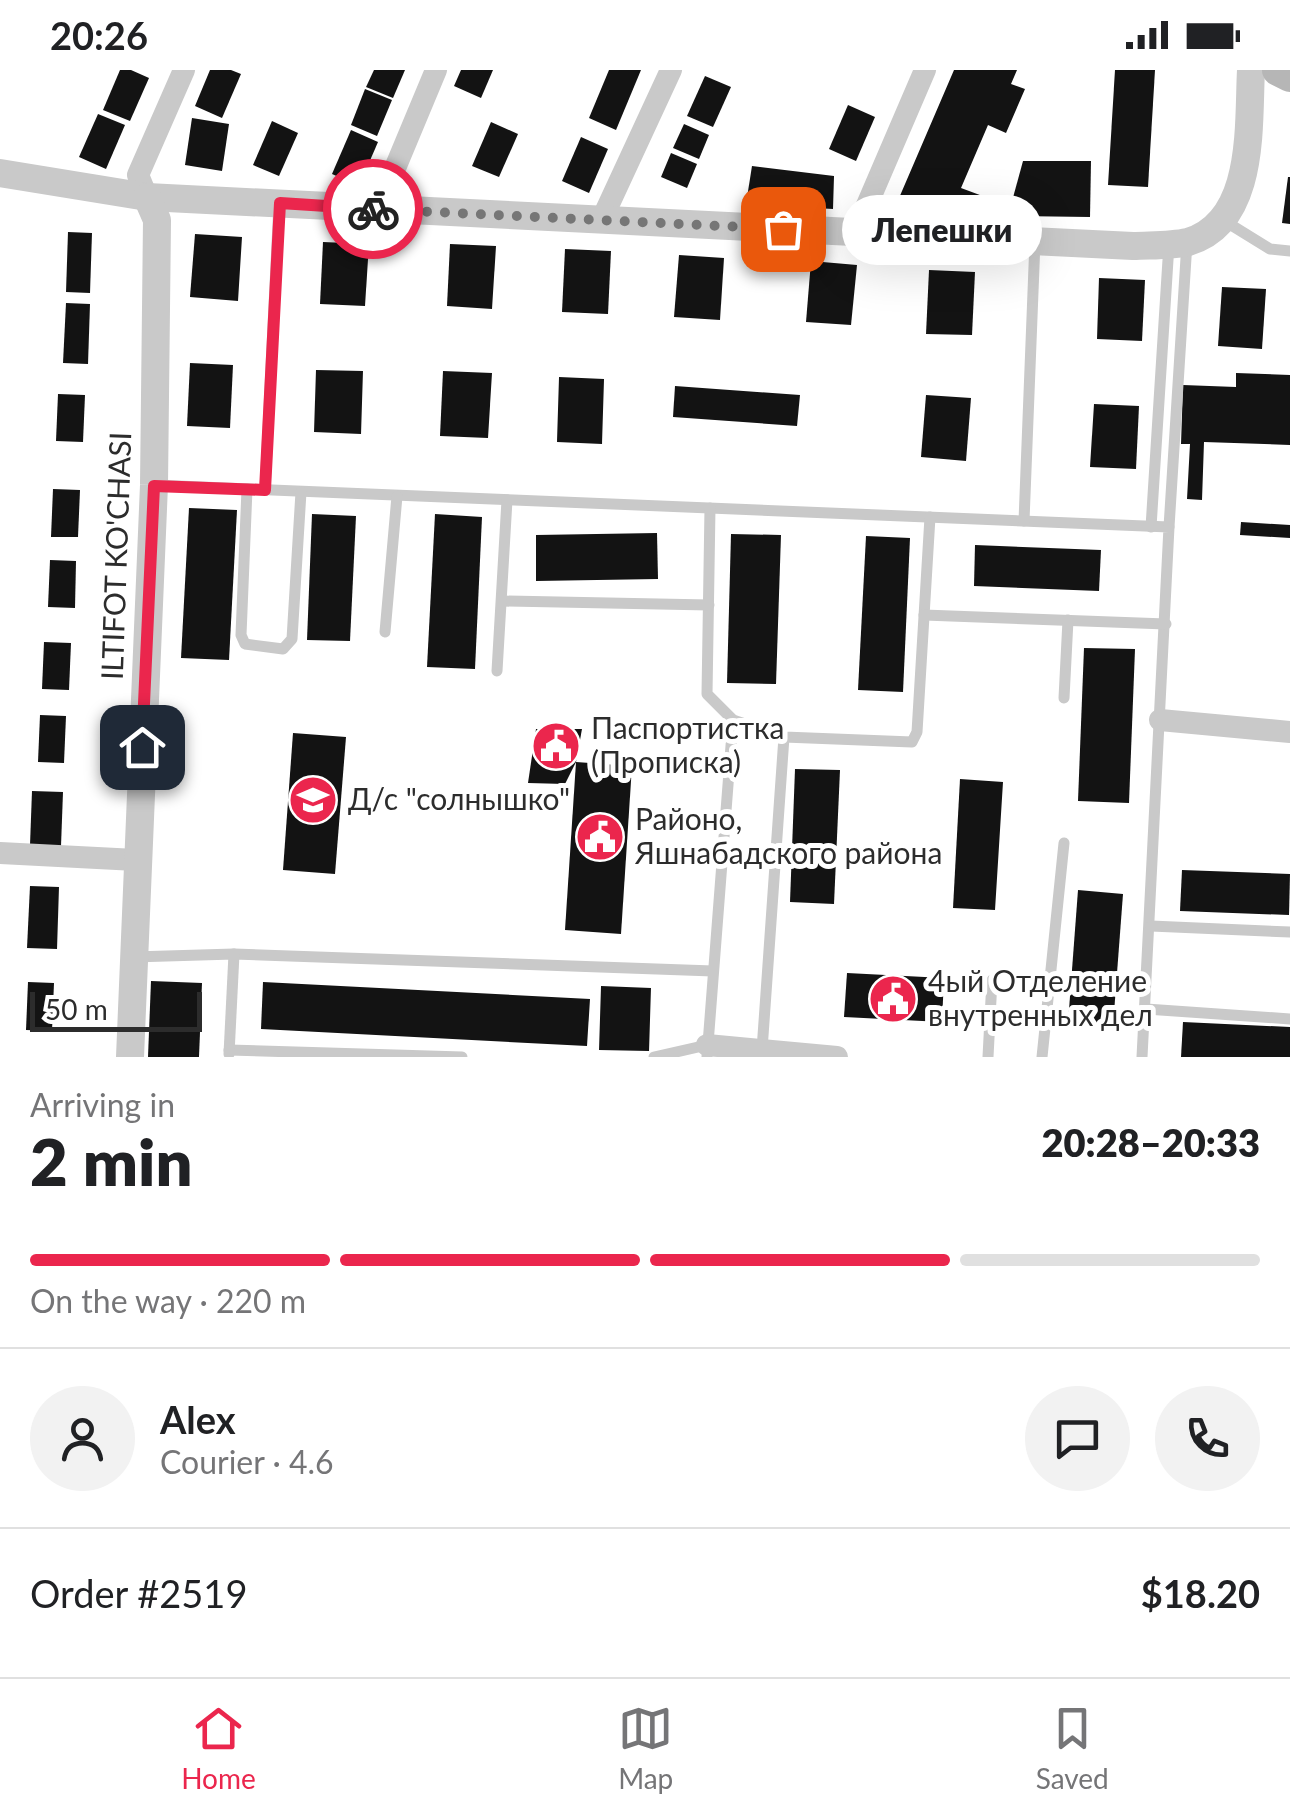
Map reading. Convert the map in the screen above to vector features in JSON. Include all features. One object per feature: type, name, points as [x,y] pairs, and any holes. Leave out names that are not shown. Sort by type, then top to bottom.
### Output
[{"type":"main road","points":[[1278,70],[1290,76]]},
{"type":"street","name":"ILTIFOT KO'CHASI","points":[[130,1057],[154,486],[157,220],[138,175],[184,70]]},
{"type":"street","points":[[378,209],[436,70]]},
{"type":"street","points":[[602,219],[671,70]]},
{"type":"street","points":[[855,233],[925,70]]},
{"type":"street","points":[[0,173],[147,196],[1133,246],[1178,243],[1207,232],[1234,200],[1243,172],[1252,70]]},
{"type":"street","points":[[1160,720],[1290,732]]},
{"type":"street","points":[[0,853],[136,860]]},
{"type":"street","points":[[707,1051],[762,1050],[837,1057]]},
{"type":"lane","points":[[265,490],[280,203]]},
{"type":"lane","points":[[1221,219],[1270,249],[1290,251]]},
{"type":"lane","points":[[1024,521],[1035,241]]},
{"type":"lane","points":[[1151,527],[1178,243]]},
{"type":"lane","points":[[1142,1057],[1166,624],[1178,243]]},
{"type":"lane","points":[[154,486],[1170,527]]},
{"type":"lane","points":[[246,489],[240,635],[245,644],[283,649],[292,639],[302,492]]},
{"type":"lane","points":[[385,632],[397,496]]},
{"type":"lane","points":[[498,671],[507,500]]},
{"type":"lane","points":[[710,508],[707,694],[733,720],[784,738],[912,742],[917,732],[930,517]]},
{"type":"lane","points":[[502,601],[708,605]]},
{"type":"lane","points":[[924,614],[1166,624]]},
{"type":"lane","points":[[1064,698],[1068,620]]},
{"type":"lane","points":[[654,1057],[707,1051],[733,720]]},
{"type":"lane","points":[[762,1050],[784,738]]},
{"type":"lane","points":[[1042,1057],[1064,843]]},
{"type":"lane","points":[[1151,926],[1290,932]]},
{"type":"lane","points":[[134,957],[234,954],[713,971]]},
{"type":"lane","points":[[234,954],[229,1053],[462,1057]]},
{"type":"lane","points":[[988,1057],[992,980]]},
{"type":"lane","points":[[1146,1009],[1290,1019]]},
{"type":"building","points":[[120,70],[149,78],[130,121],[103,110]]},
{"type":"building","points":[[210,70],[241,74],[222,118],[195,106]]},
{"type":"building","points":[[374,70],[405,70],[393,98],[366,87]]},
{"type":"building","points":[[461,70],[493,70],[481,98],[454,86]]},
{"type":"building","points":[[609,70],[641,70],[616,130],[589,118]]},
{"type":"building","points":[[954,70],[1017,70],[1011,84],[1025,89],[1006,133],[988,125],[961,188],[1004,204],[998,223],[893,212]]},
{"type":"building","points":[[1115,70],[1155,70],[1148,187],[1108,185]]},
{"type":"building","points":[[705,76],[731,87],[713,127],[687,116]]},
{"type":"building","points":[[365,89],[392,100],[377,136],[351,125]]},
{"type":"building","points":[[848,105],[875,117],[856,161],[829,149]]},
{"type":"building","points":[[98,114],[125,125],[106,169],[79,157]]},
{"type":"building","points":[[192,118],[229,124],[222,171],[185,165]]},
{"type":"building","points":[[272,121],[298,133],[279,176],[253,165]]},
{"type":"building","points":[[491,122],[518,134],[499,177],[472,166]]},
{"type":"building","points":[[684,124],[709,135],[699,159],[673,148]]},
{"type":"building","points":[[351,130],[378,142],[359,186],[332,174]]},
{"type":"building","points":[[581,137],[608,149],[589,193],[562,181]]},
{"type":"building","points":[[671,153],[697,164],[687,188],[661,177]]},
{"type":"building","points":[[1023,161],[1091,161],[1090,217],[1008,216]]},
{"type":"building","points":[[752,166],[834,176],[833,209],[746,204]]},
{"type":"building","points":[[1290,177],[1290,224],[1282,223]]},
{"type":"building","points":[[68,232],[92,233],[90,293],[66,292]]},
{"type":"building","points":[[195,234],[242,237],[238,301],[190,297]]},
{"type":"building","points":[[323,242],[369,244],[365,306],[320,304]]},
{"type":"building","points":[[450,244],[496,246],[492,309],[447,306]]},
{"type":"building","points":[[565,249],[611,251],[608,314],[562,312]]},
{"type":"building","points":[[679,255],[724,258],[720,320],[674,317]]},
{"type":"building","points":[[811,261],[857,265],[851,325],[806,322]]},
{"type":"building","points":[[929,270],[975,272],[972,335],[926,334]]},
{"type":"building","points":[[1099,278],[1145,280],[1142,341],[1097,339]]},
{"type":"building","points":[[1222,287],[1266,289],[1262,349],[1218,346]]},
{"type":"building","points":[[66,303],[90,304],[88,364],[63,363]]},
{"type":"building","points":[[190,363],[233,365],[230,428],[187,426]]},
{"type":"building","points":[[316,370],[363,371],[361,434],[314,432]]},
{"type":"building","points":[[443,371],[492,373],[488,438],[440,436]]},
{"type":"building","points":[[1236,373],[1290,375],[1290,445],[1204,442],[1202,500],[1187,499],[1190,444],[1181,444],[1183,385],[1236,387]]},
{"type":"building","points":[[559,377],[604,379],[602,444],[557,442]]},
{"type":"building","points":[[675,386],[800,395],[797,426],[673,417]]},
{"type":"building","points":[[58,394],[85,395],[83,442],[56,441]]},
{"type":"building","points":[[926,395],[971,398],[966,461],[921,457]]},
{"type":"building","points":[[1094,404],[1139,406],[1136,469],[1090,467]]},
{"type":"building","points":[[53,489],[80,490],[78,537],[51,537]]},
{"type":"building","points":[[189,508],[237,510],[229,660],[181,658]]},
{"type":"building","points":[[312,514],[356,516],[350,641],[307,640]]},
{"type":"building","points":[[435,514],[482,517],[475,669],[427,667]]},
{"type":"building","points":[[1241,522],[1290,525],[1290,538],[1240,535]]},
{"type":"building","points":[[657,533],[658,579],[536,581],[536,535]]},
{"type":"building","points":[[731,534],[781,535],[776,684],[727,683]]},
{"type":"building","points":[[866,536],[910,538],[903,692],[858,690]]},
{"type":"building","points":[[975,545],[1101,550],[1099,591],[974,586]]},
{"type":"building","points":[[50,560],[76,561],[75,608],[48,607]]},
{"type":"building","points":[[44,642],[71,643],[69,690],[42,689]]},
{"type":"building","points":[[1084,648],[1135,649],[1129,803],[1078,801]]},
{"type":"building","points":[[40,715],[66,716],[64,763],[38,762]]},
{"type":"building","name":"Паспортистка (Прописка)","points":[[536,729],[582,729],[576,762],[565,784],[528,783]]},
{"type":"building","points":[[293,733],[346,737],[335,874],[283,870]]},
{"type":"building","points":[[576,762],[632,766],[621,934],[565,930]]},
{"type":"building","points":[[795,769],[840,770],[834,904],[790,902]]},
{"type":"building","points":[[960,779],[1003,782],[995,910],[953,908]]},
{"type":"building","points":[[32,791],[63,792],[61,846],[30,845]]},
{"type":"building","points":[[1182,870],[1290,874],[1289,915],[1180,911]]},
{"type":"building","points":[[30,886],[59,887],[57,949],[27,948]]},
{"type":"building","points":[[1078,890],[1123,894],[1113,1026],[1068,1023]]},
{"type":"building","points":[[847,973],[944,978],[942,1022],[844,1017]]},
{"type":"building","points":[[151,981],[202,983],[199,1057],[148,1057]]},
{"type":"building","points":[[28,982],[54,983],[52,1031],[26,1030]]},
{"type":"building","points":[[263,982],[590,999],[587,1046],[261,1029]]},
{"type":"building","points":[[601,986],[651,988],[649,1051],[599,1050]]},
{"type":"building","points":[[1183,1022],[1290,1027],[1290,1057],[1181,1057]]},
{"type":"way so far","points":[[373,209],[783,229]]},
{"type":"place","name":"Лепешки","points":[[783,229]]},
{"type":"place","name":"Паспортистка (Прописка)","points":[[556,746]]},
{"type":"place","name":"Д/с \"солнышко\"","points":[[313,800]]},
{"type":"place","name":"Районо, Яшнабадского района","points":[[600,837]]},
{"type":"place","name":"4ый Отделение внутренных дел","points":[[893,999]]},
{"type":"route","points":[[142,747],[154,486],[265,490],[280,203],[373,209]]}]
